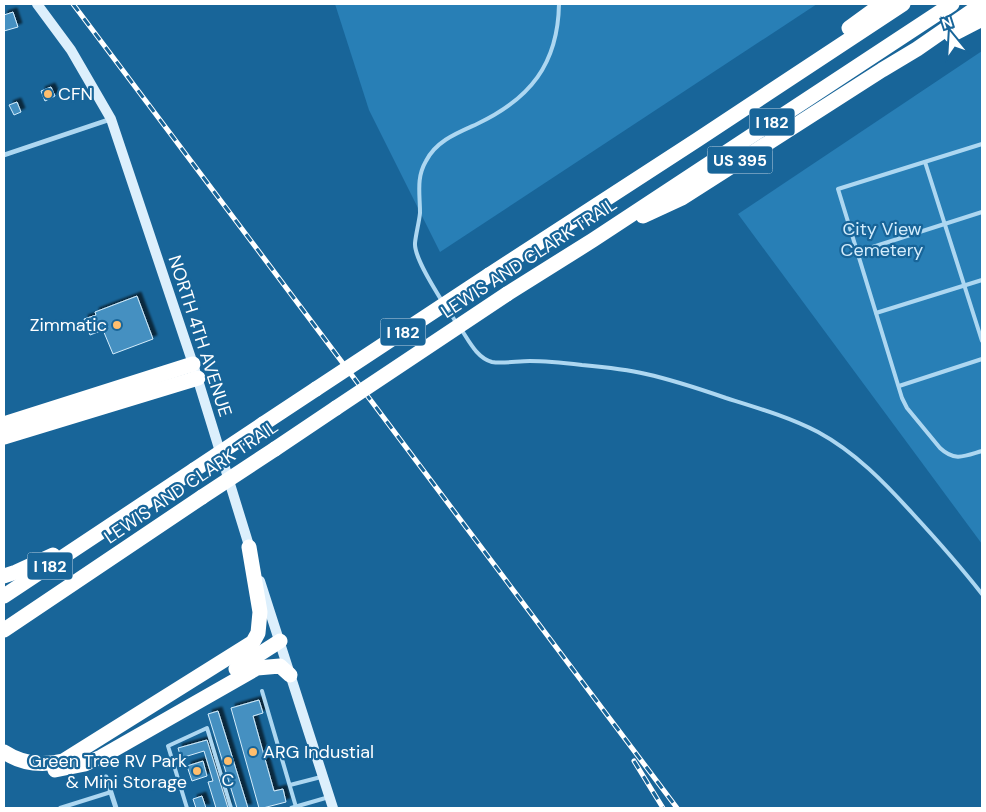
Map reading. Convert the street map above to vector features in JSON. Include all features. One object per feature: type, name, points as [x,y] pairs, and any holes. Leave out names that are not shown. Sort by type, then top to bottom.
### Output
[{"type":"highway","name":"US 395","points":[[697,140],[882,4]]},
{"type":"highway","name":"LEWIS AND CLARK TRAIL","points":[[4,596],[903,4]]},
{"type":"highway","name":"LEWIS AND CLARK TRAIL","points":[[4,630],[507,294],[593,240],[952,4]]},
{"type":"highway","name":"US 395","points":[[593,240],[682,198],[917,49],[982,4]]},
{"type":"highway","points":[[917,49],[944,39],[982,19]]},
{"type":"highway","points":[[4,424],[196,371]]},
{"type":"highway","points":[[4,437],[196,371]]},
{"type":"highway","points":[[4,576],[95,536]]},
{"type":"highway","points":[[4,752],[14,758],[35,764],[63,761],[252,642],[258,633],[260,612],[249,547]]},
{"type":"highway","points":[[4,640],[53,596]]},
{"type":"highway","points":[[252,642],[280,641]]},
{"type":"highway","points":[[101,757],[280,641]]},
{"type":"highway","points":[[4,764],[52,770],[85,764],[101,757],[257,668],[280,666],[290,675]]},
{"type":"main road","name":"NORTH 4TH AVENUE","points":[[37,4],[71,50],[111,119],[196,371],[249,547],[333,808]]},
{"type":"street","points":[[4,155],[111,119]]},
{"type":"street","points":[[106,777],[116,808]]},
{"type":"lane","points":[[559,4],[555,38],[546,63],[533,83],[518,99],[501,111],[440,143],[425,162],[419,177],[420,219],[415,245],[416,252],[438,294],[471,344],[483,357],[494,362],[557,362],[620,369],[653,376],[769,412],[812,429],[846,450],[881,481],[952,557],[982,594]]},
{"type":"lane","points":[[982,144],[838,189],[902,398],[907,408],[946,454],[962,456],[982,451]]},
{"type":"lane","points":[[925,162],[982,340]]},
{"type":"lane","points":[[857,252],[982,212]]},
{"type":"lane","points":[[876,313],[982,280]]},
{"type":"lane","points":[[899,386],[982,359]]},
{"type":"lane","points":[[262,691],[290,785],[294,808],[329,797]]},
{"type":"lane","points":[[187,808],[168,746],[206,728],[231,808]]},
{"type":"lane","points":[[290,785],[323,776]]},
{"type":"lane","points":[[60,808],[111,792]]},
{"type":"green space","points":[[335,4],[817,4],[440,252],[369,110]]},
{"type":"green space","name":"City View Cemetery","points":[[982,51],[982,544],[738,214]]},
{"type":"building","points":[[13,12],[18,27],[4,31],[4,15]]},
{"type":"building","name":"CFN","points":[[51,87],[55,96],[45,101],[41,91]]},
{"type":"building","points":[[17,102],[21,112],[14,115],[9,105]]},
{"type":"building","name":"Zimmatic","points":[[137,296],[153,339],[113,354],[103,330],[90,335],[84,319],[96,315],[95,312]]},
{"type":"building","name":"ARG Industial","points":[[259,700],[263,713],[253,716],[274,791],[283,789],[286,802],[263,808],[259,808],[231,708]]},
{"type":"building","name":"C","points":[[218,711],[248,808],[237,808],[208,714]]},
{"type":"building","points":[[207,740],[228,808],[216,808],[208,782],[213,781],[204,751],[181,758],[178,748]]},
{"type":"building","name":"Green Tree RV Park & Mini Storage","points":[[203,761],[207,776],[192,781],[187,766]]},
{"type":"building","points":[[202,796],[206,808],[196,808],[193,799]]},
{"type":"railway","points":[[73,4],[677,808]]},
{"type":"railway","points":[[634,761],[663,808]]},
{"type":"place","name":"CFN","points":[[48,94]]},
{"type":"place","name":"Zimmatic","points":[[117,325]]},
{"type":"place","name":"ARG Industial","points":[[253,752]]},
{"type":"place","name":"C","points":[[228,761]]},
{"type":"place","name":"Green Tree RV Park & Mini Storage","points":[[197,771]]}]
